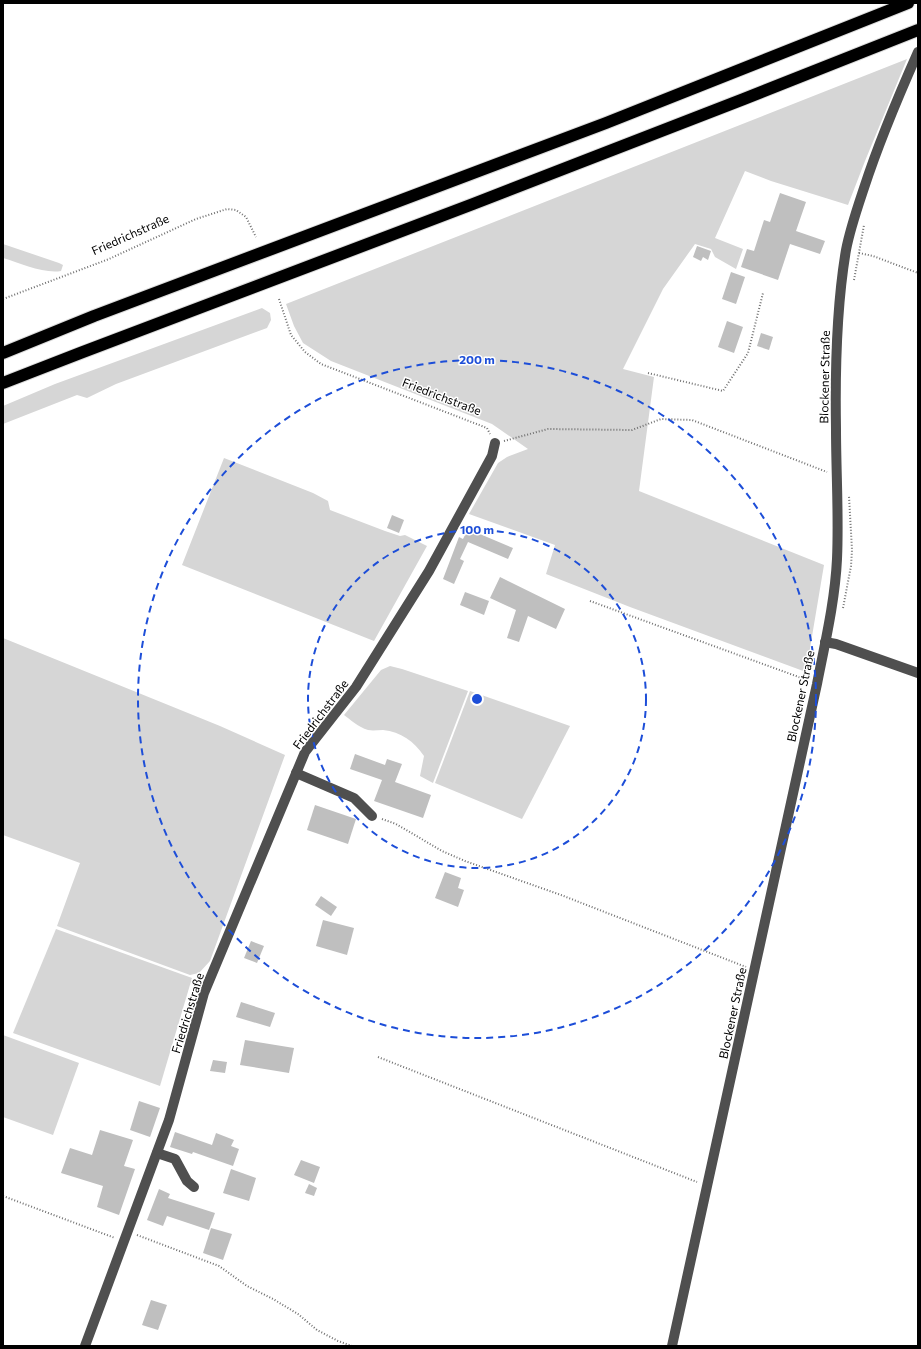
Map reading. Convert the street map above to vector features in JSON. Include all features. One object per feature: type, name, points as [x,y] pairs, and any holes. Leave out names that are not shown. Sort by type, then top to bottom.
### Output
[{"type":"highway","points":[[3,353],[94,316],[606,123],[908,3]]},
{"type":"highway","points":[[3,383],[728,106],[917,30]]},
{"type":"street","name":"Blockener Straße","points":[[672,1346],[817,684],[832,605],[837,560],[836,359],[841,288],[850,228],[874,158],[918,52]]},
{"type":"street","name":"Friedrichstraße","points":[[85,1346],[169,1120],[204,993],[305,752],[356,688],[429,571],[492,456],[495,443]]},
{"type":"street","points":[[825,642],[836,644],[918,673]]},
{"type":"street","points":[[296,773],[354,798],[372,816]]},
{"type":"street","points":[[157,1153],[175,1159],[186,1180],[194,1187]]},
{"type":"path","name":"Friedrichstraße","points":[[3,299],[109,259],[196,220],[227,209],[236,210],[246,217],[256,237]]},
{"type":"path","points":[[853,281],[864,225]]},
{"type":"path","points":[[858,252],[918,273]]},
{"type":"path","points":[[648,373],[723,391],[748,353],[764,292]]},
{"type":"path","name":"Friedrichstraße","points":[[279,299],[291,335],[305,352],[321,364],[488,428],[495,443]]},
{"type":"path","points":[[495,443],[548,429],[632,430],[661,419],[692,420],[828,473],[837,473]]},
{"type":"path","points":[[842,615],[852,566],[849,496]]},
{"type":"path","points":[[590,601],[817,684]]},
{"type":"path","points":[[372,816],[396,824],[442,851],[465,861],[561,895],[754,970]]},
{"type":"path","points":[[378,1057],[707,1186]]},
{"type":"path","points":[[3,1196],[218,1266],[247,1286],[298,1314],[318,1330],[338,1341],[352,1346]]},
{"type":"shaded area","points":[[907,59],[848,205],[771,181],[745,171],[715,238],[743,249],[736,269],[715,257],[711,249],[695,244],[663,289],[623,369],[654,377],[639,491],[824,565],[806,672],[630,607],[546,574],[555,545],[469,514],[498,463],[507,457],[528,449],[492,424],[331,361],[303,343],[294,326],[286,304]]},
{"type":"shaded area","points":[[3,244],[59,263],[63,265],[61,271],[54,272],[40,270],[3,258]]},
{"type":"shaded area","points":[[262,308],[270,313],[271,320],[267,328],[116,384],[87,398],[77,395],[3,424],[3,406],[55,384]]},
{"type":"shaded area","points":[[224,458],[313,493],[328,501],[330,510],[400,536],[405,535],[427,546],[374,641],[182,565]]},
{"type":"shaded area","points":[[3,638],[220,726],[285,755],[210,961],[199,973],[190,975],[57,926],[80,863],[3,835]]},
{"type":"shaded area","points":[[390,666],[468,691],[433,783],[420,776],[424,756],[416,746],[406,738],[390,731],[364,729],[344,715],[381,670]]},
{"type":"shaded area","points":[[470,691],[570,726],[522,819],[435,783]]},
{"type":"shaded area","points":[[56,929],[192,978],[160,1086],[13,1033]]},
{"type":"shaded area","points":[[3,1035],[79,1063],[53,1135],[3,1117]]},
{"type":"building","points":[[780,193],[806,202],[796,231],[825,241],[820,254],[790,244],[778,280],[741,267],[747,249],[754,251],[764,220],[770,222]]},
{"type":"building","points":[[697,246],[711,251],[708,260],[703,257],[701,261],[693,257]]},
{"type":"building","points":[[731,272],[745,277],[736,304],[722,299]]},
{"type":"building","points":[[727,321],[743,327],[734,353],[718,347]]},
{"type":"building","points":[[761,333],[773,337],[769,350],[757,346]]},
{"type":"building","points":[[392,515],[404,520],[399,533],[387,528]]},
{"type":"building","points":[[468,529],[513,548],[508,559],[468,542],[460,559],[464,561],[454,584],[443,579],[459,537],[463,539]]},
{"type":"building","points":[[500,577],[565,609],[556,629],[528,616],[519,642],[507,638],[516,610],[490,598]]},
{"type":"building","points":[[465,592],[489,601],[484,615],[460,605]]},
{"type":"building","points":[[355,754],[385,765],[387,759],[402,764],[395,782],[431,795],[423,818],[374,801],[382,780],[350,769]]},
{"type":"building","points":[[315,805],[356,819],[348,844],[307,830]]},
{"type":"building","points":[[445,872],[461,878],[458,888],[464,890],[458,907],[435,898]]},
{"type":"building","points":[[321,896],[337,907],[331,916],[315,905]]},
{"type":"building","points":[[323,920],[354,928],[347,955],[316,946]]},
{"type":"building","points":[[251,941],[264,946],[257,963],[244,958]]},
{"type":"building","points":[[241,1002],[275,1013],[270,1027],[236,1017]]},
{"type":"building","points":[[245,1040],[294,1048],[289,1073],[240,1065]]},
{"type":"building","points":[[213,1060],[227,1062],[225,1073],[210,1071]]},
{"type":"building","points":[[139,1101],[160,1108],[150,1137],[130,1130]]},
{"type":"building","points":[[100,1130],[133,1140],[124,1166],[135,1169],[119,1215],[97,1207],[103,1186],[61,1173],[70,1148],[92,1155]]},
{"type":"building","points":[[175,1132],[212,1145],[216,1133],[234,1140],[231,1146],[239,1149],[233,1166],[193,1152],[192,1154],[170,1147]]},
{"type":"building","points":[[301,1160],[320,1167],[314,1183],[294,1175]]},
{"type":"building","points":[[231,1169],[256,1178],[249,1201],[223,1193]]},
{"type":"building","points":[[309,1184],[317,1188],[314,1196],[305,1193]]},
{"type":"building","points":[[159,1189],[170,1194],[168,1198],[215,1213],[209,1230],[167,1216],[163,1226],[147,1220]]},
{"type":"building","points":[[211,1228],[232,1234],[223,1260],[203,1253]]},
{"type":"building","points":[[151,1300],[167,1305],[158,1330],[142,1325]]}]
